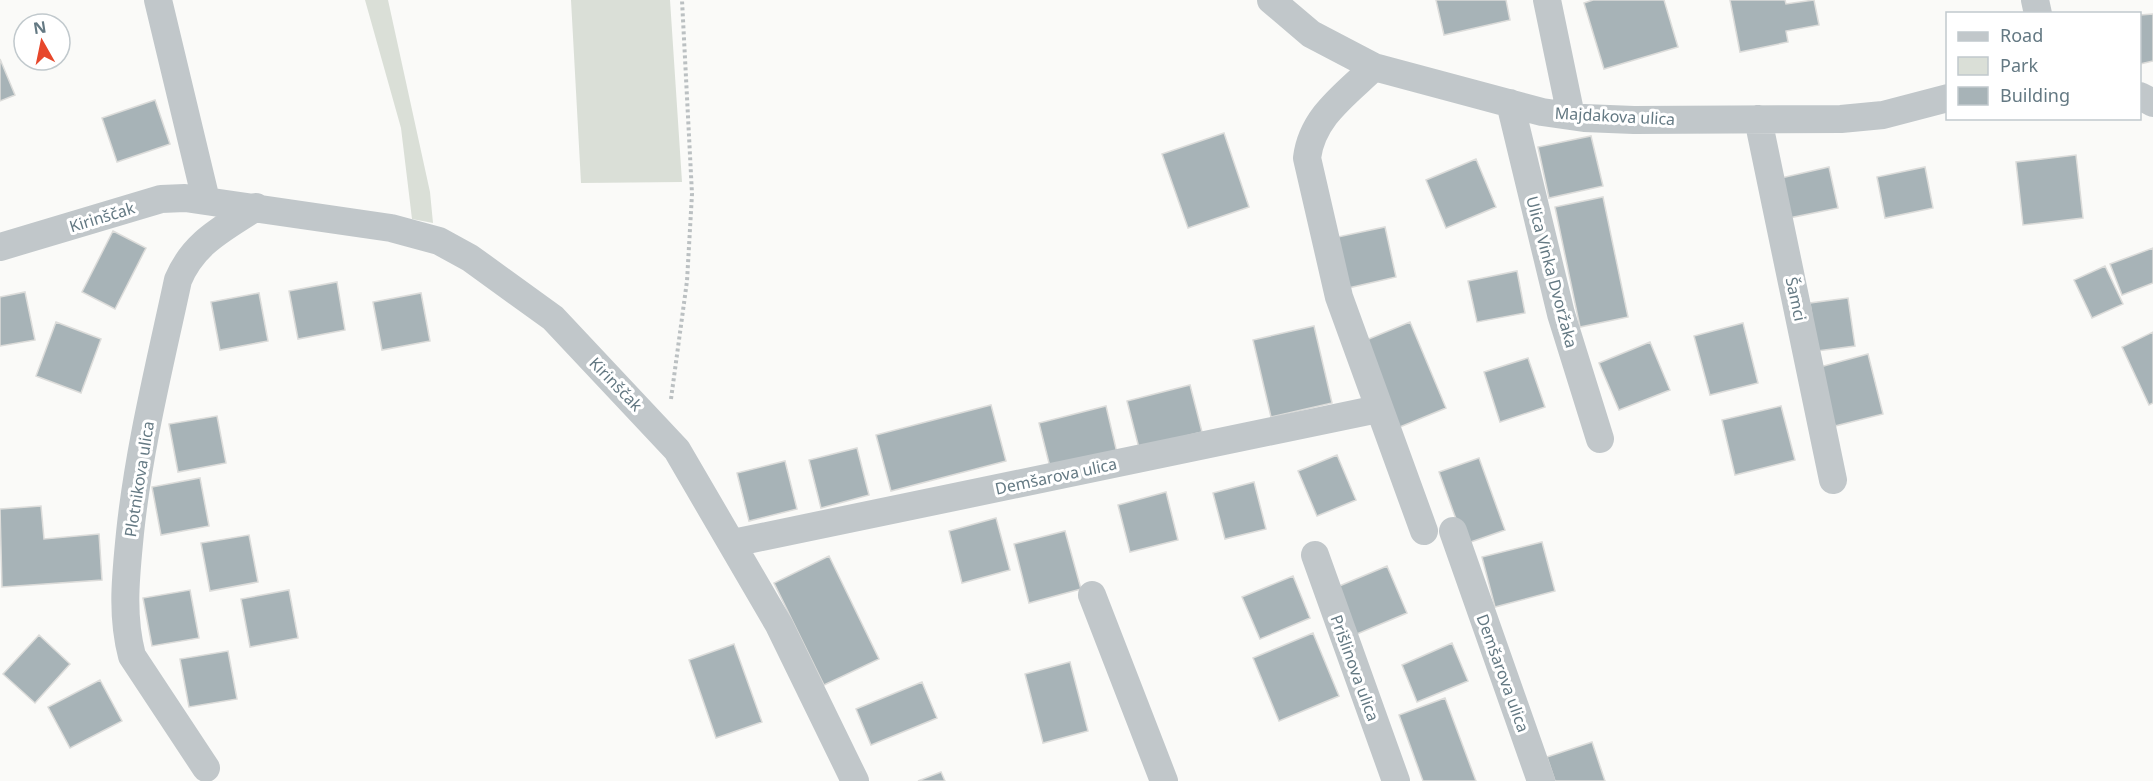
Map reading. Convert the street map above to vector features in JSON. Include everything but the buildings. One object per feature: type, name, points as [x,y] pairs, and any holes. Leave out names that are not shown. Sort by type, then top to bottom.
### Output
[{"type":"street","points":[[158,0],[206,200]]},
{"type":"street","name":"Majdakova ulica","points":[[1271,0],[1311,34],[1374,67],[1510,103],[1571,116],[1634,120],[1841,119],[1883,115],[1946,98]]},
{"type":"street","points":[[1547,0],[1571,116]]},
{"type":"street","points":[[1374,67],[1319,120],[1309,140],[1307,158],[1339,297],[1424,531]]},
{"type":"street","name":"Ulica Vinka Dvoržaka","points":[[1510,103],[1561,314],[1600,439]]},
{"type":"street","name":"Šamci","points":[[1758,119],[1833,480]]},
{"type":"street","name":"Kirinščak","points":[[0,247],[161,199],[206,200],[391,228],[439,241],[470,258],[553,318],[677,450],[779,625],[855,781]]},
{"type":"street","name":"Plotnikova ulica","points":[[206,768],[132,656],[127,635],[124,596],[137,471],[178,280],[185,263],[201,243],[256,207]]},
{"type":"street","name":"Demšarova ulica","points":[[733,543],[1378,409]]},
{"type":"street","name":"Demšarova ulica","points":[[1453,531],[1541,781]]},
{"type":"street","name":"Prišlinova ulica","points":[[1315,555],[1395,781]]},
{"type":"street","points":[[1092,595],[1164,781]]},
{"type":"path","points":[[666,438],[687,281],[692,194],[682,0]]},
{"type":"green space","points":[[365,0],[388,0],[430,192],[433,223],[412,219],[401,128]]},
{"type":"green space","points":[[571,0],[670,0],[682,182],[581,183]]}]
